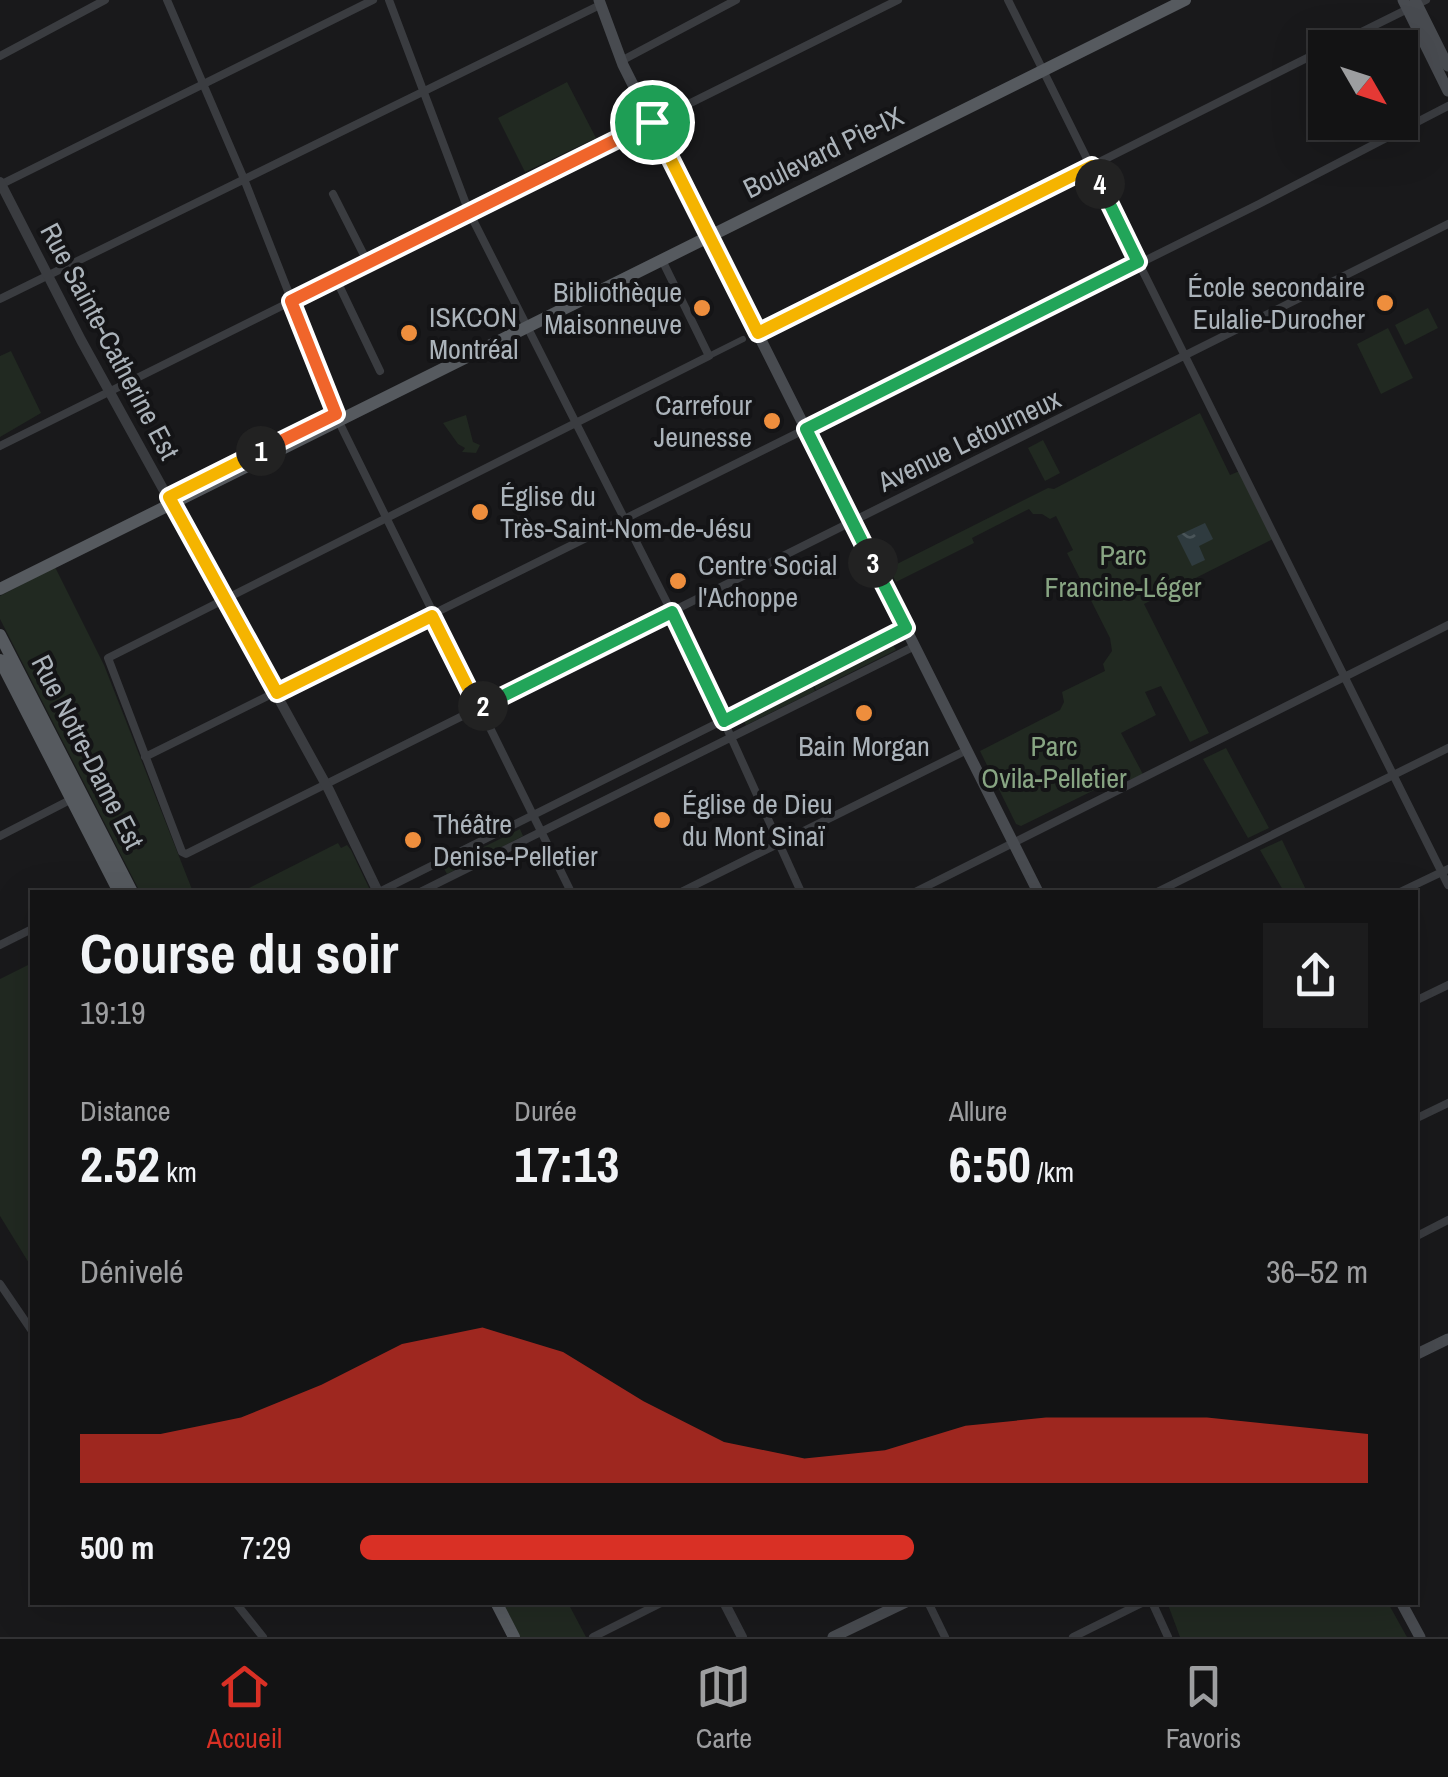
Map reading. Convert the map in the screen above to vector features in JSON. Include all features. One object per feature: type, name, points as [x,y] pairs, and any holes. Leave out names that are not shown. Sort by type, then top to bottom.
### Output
[{"type":"main road","name":"Boulevard Pie-IX","points":[[0,586],[1168,0]]},
{"type":"main road","name":"Boulevard Pie-IX","points":[[1041,67],[1185,0]]},
{"type":"main road","points":[[600,2],[621,61],[1037,890]]},
{"type":"main road","points":[[1414,3],[1448,66]]},
{"type":"main road","points":[[1414,3],[1448,91]]},
{"type":"main road","name":"Boulevard Pie-IX","points":[[170,500],[388,389],[662,260],[707,233]]},
{"type":"main road","name":"Rue Notre-Dame Est","points":[[0,635],[120,889]]},
{"type":"main road","name":"Rue Notre-Dame Est","points":[[0,660],[120,889]]},
{"type":"main road","points":[[1418,1354],[1448,1339]]},
{"type":"main road","points":[[498,1605],[514,1637]]},
{"type":"main road","points":[[833,1637],[900,1605]]},
{"type":"main road","points":[[1404,1605],[1420,1637]]},
{"type":"street","points":[[0,56],[105,0]]},
{"type":"street","points":[[167,0],[205,83],[337,418],[570,890]]},
{"type":"street","points":[[0,184],[374,0]]},
{"type":"street","points":[[389,0],[469,212],[672,612],[800,890]]},
{"type":"street","points":[[621,61],[736,0]]},
{"type":"street","points":[[0,446],[898,0]]},
{"type":"street","points":[[1008,0],[1344,678],[1445,870],[1448,885]]},
{"type":"street","points":[[0,299],[600,2]]},
{"type":"street","points":[[1362,30],[1414,3]]},
{"type":"street","points":[[758,333],[1308,58]]},
{"type":"street","points":[[744,339],[108,658],[145,758],[1448,106]]},
{"type":"street","name":"Rue Sainte-Catherine Est","points":[[0,184],[109,391],[277,693],[377,890]]},
{"type":"street","points":[[333,194],[368,263]]},
{"type":"street","name":"Avenue Letourneux","points":[[145,758],[186,854],[1448,224]]},
{"type":"street","points":[[662,260],[709,356]]},
{"type":"street","points":[[336,279],[380,371]]},
{"type":"street","points":[[918,890],[1448,625]]},
{"type":"street","points":[[382,890],[906,628]]},
{"type":"street","points":[[424,890],[914,646]]},
{"type":"street","points":[[1161,890],[1448,748]]},
{"type":"street","points":[[685,890],[967,750]]},
{"type":"street","points":[[0,836],[70,800]]},
{"type":"street","points":[[1404,890],[1445,870]]},
{"type":"street","points":[[0,946],[30,930]]},
{"type":"street","points":[[1418,1000],[1448,985]]},
{"type":"street","points":[[1418,1118],[1448,1103]]},
{"type":"street","points":[[1418,1235],[1448,1220]]},
{"type":"street","points":[[0,1284],[30,1328]]},
{"type":"street","points":[[237,1605],[263,1637]]},
{"type":"street","points":[[593,1637],[657,1605]]},
{"type":"street","points":[[726,1605],[742,1637]]},
{"type":"street","points":[[930,1605],[946,1637]]},
{"type":"street","points":[[1073,1637],[1138,1605]]},
{"type":"street","points":[[1153,1605],[1168,1637]]},
{"type":"green space","points":[[567,82],[596,138],[525,172],[498,118]]},
{"type":"green space","points":[[1428,308],[1438,328],[1405,345],[1395,325]]},
{"type":"green space","points":[[1388,328],[1413,378],[1381,394],[1357,344]]},
{"type":"green space","points":[[11,351],[41,413],[0,437],[0,356]]},
{"type":"green space","points":[[1200,413],[1230,475],[1242,470],[1275,538],[1144,604],[1209,733],[1190,742],[1161,686],[1145,692],[1156,715],[1121,733],[1145,778],[1133,784],[1127,774],[1021,826],[1016,824],[980,751],[1060,710],[1064,702],[1062,692],[1105,671],[1103,664],[1112,651],[1110,638],[1067,553],[1073,550],[1056,516],[1050,519],[1029,509],[972,538],[974,543],[896,582],[889,568]]},
{"type":"green space","points":[[466,415],[473,442],[480,445],[476,453],[462,452],[465,448],[443,423]]},
{"type":"green space","points":[[1043,440],[1060,473],[1045,481],[1028,448]]},
{"type":"green space","points":[[55,567],[104,665],[192,890],[139,890],[0,619],[0,596]]},
{"type":"green space","points":[[892,643],[896,650],[816,690],[813,683]]},
{"type":"green space","points":[[811,683],[815,691],[746,725],[742,718]]},
{"type":"green space","points":[[1226,748],[1269,828],[1248,838],[1203,759]]},
{"type":"green space","points":[[520,829],[523,836],[478,859],[475,855],[476,859],[447,874],[443,867]]},
{"type":"green space","points":[[1282,840],[1306,890],[1283,890],[1260,850]]},
{"type":"green space","points":[[338,843],[351,850],[370,890],[245,890]]},
{"type":"green space","points":[[30,964],[30,1265],[0,1216],[0,979]]},
{"type":"green space","points":[[497,1605],[569,1605],[586,1637],[514,1637]]},
{"type":"green space","points":[[1168,1605],[1389,1605],[1407,1637],[1180,1637]]},
{"type":"water","points":[[1205,523],[1213,539],[1199,546],[1205,560],[1192,566],[1177,536]]},
{"type":"place","name":"École secondaire Eulalie-Durocher","points":[[1385,303]]},
{"type":"place","name":"Bibliothèque Maisonneuve","points":[[702,308]]},
{"type":"place","name":"ISKCON Montréal","points":[[409,333]]},
{"type":"place","name":"Carrefour Jeunesse","points":[[772,421]]},
{"type":"place","name":"Église du Très-Saint-Nom-de-Jésu","points":[[480,512]]},
{"type":"place","name":"Centre Social l'Achoppe","points":[[678,581]]},
{"type":"place","name":"Bain Morgan","points":[[864,713]]},
{"type":"place","name":"Église de Dieu du Mont Sinaï","points":[[662,820]]},
{"type":"place","name":"Théâtre Denise-Pelletier","points":[[413,840]]},
{"type":"route","points":[[652,122],[758,333],[1092,166],[1138,262],[806,429],[906,628],[724,721],[672,612],[478,708],[432,616],[277,693],[169,497],[336,414],[291,301],[652,122]]},
{"type":"park label","name":"Parc Francine-Léger","points":[[1123,571]]},
{"type":"park label","name":"Parc Ovila-Pelletier","points":[[1054,762]]}]
